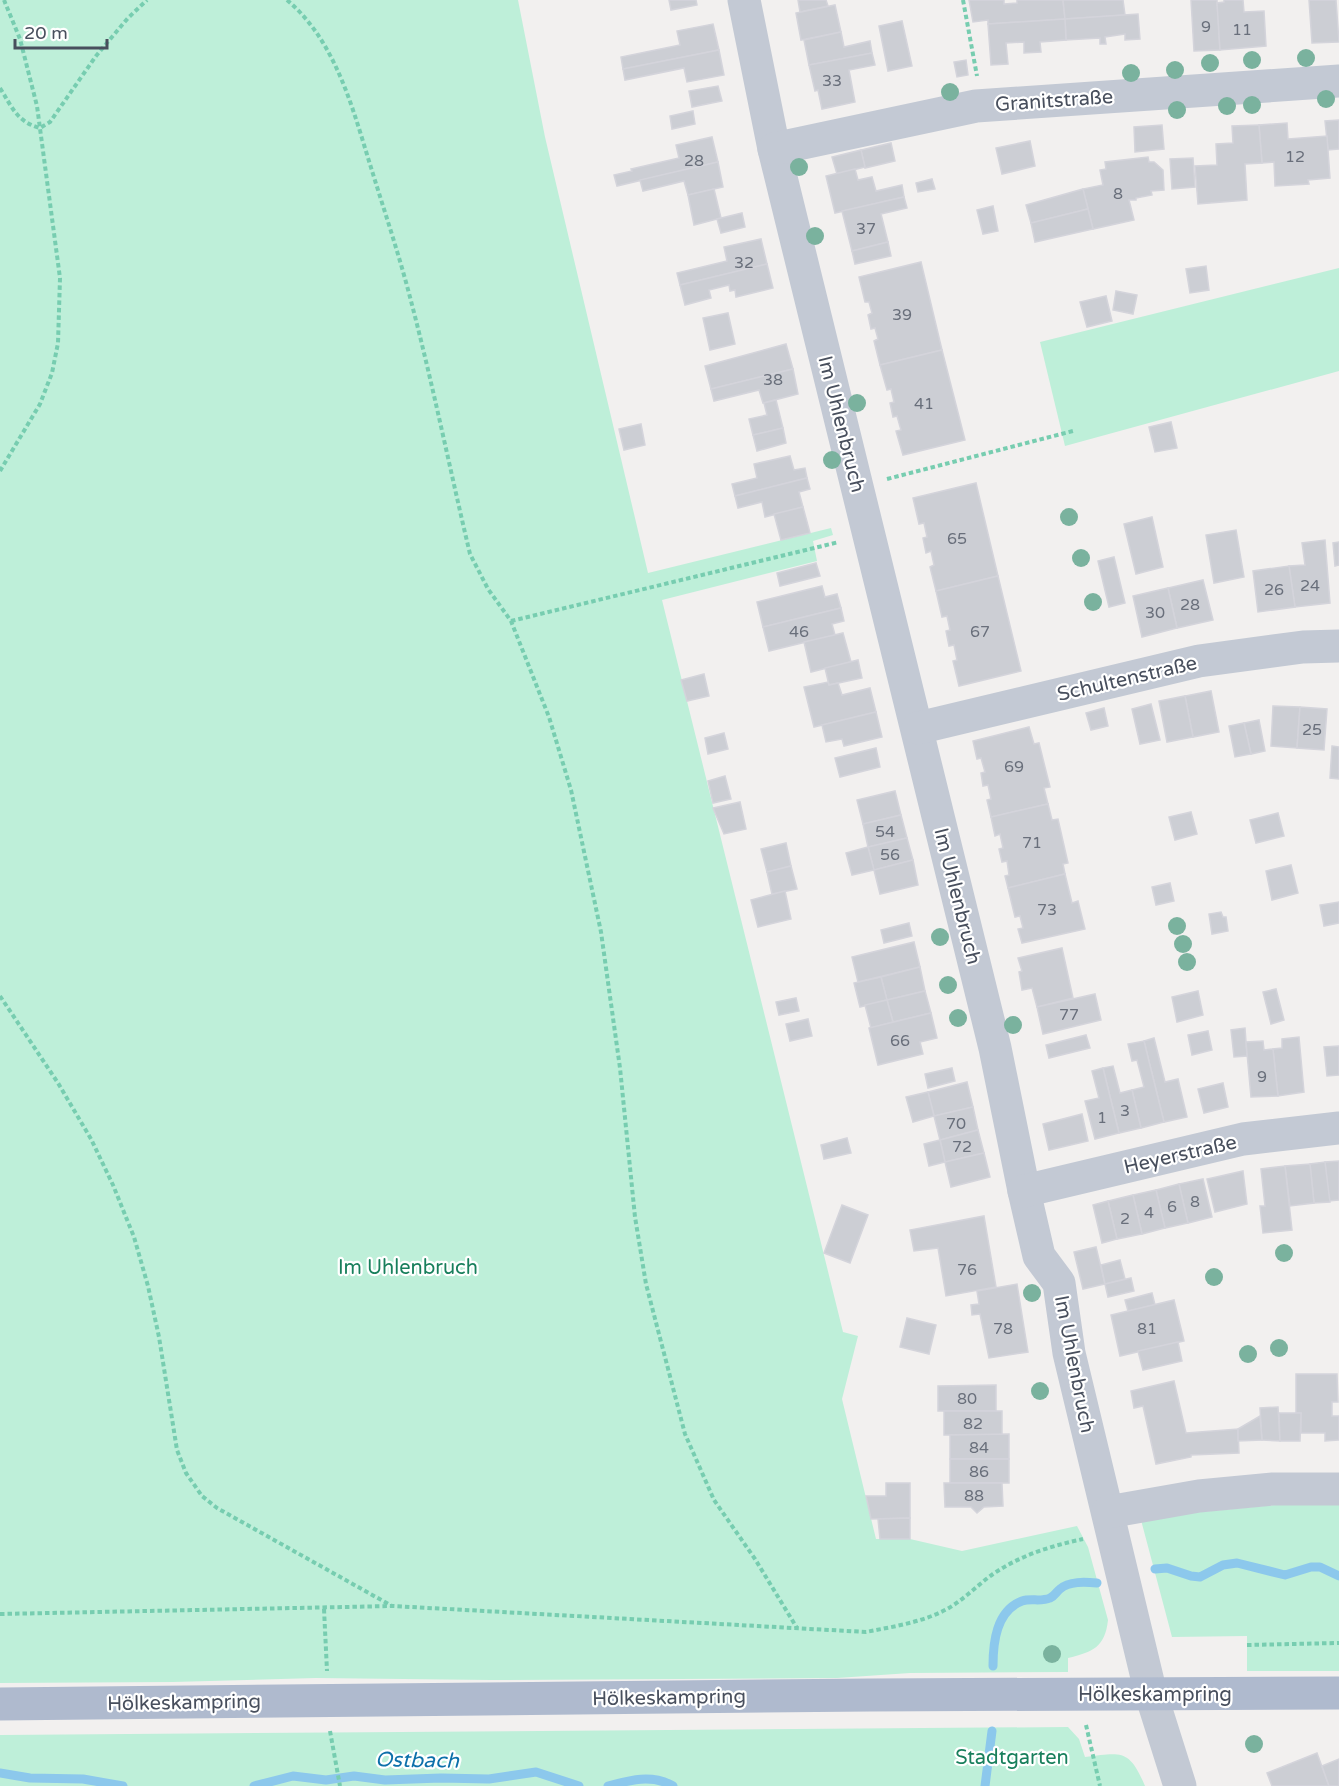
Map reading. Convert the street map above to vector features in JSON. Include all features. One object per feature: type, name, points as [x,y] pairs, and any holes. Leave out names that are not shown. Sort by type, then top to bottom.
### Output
[{"type":"main road","name":"Hölkeskampring","points":[[0,1704],[1339,1693]]},
{"type":"street","name":"Im Uhlenbruch","points":[[744,0],[774,149],[995,1048],[1039,1256],[1059,1283],[1069,1353],[1151,1694],[1180,1786]]},
{"type":"street","name":"Granitstraße","points":[[774,149],[982,105],[1339,81]]},
{"type":"street","name":"Schultenstraße","points":[[918,728],[1199,660],[1303,647],[1339,646]]},
{"type":"street","name":"Heyerstraße","points":[[1024,1191],[1243,1139],[1339,1128]]},
{"type":"street","points":[[1111,1522],[1199,1496],[1273,1490],[1339,1489]]},
{"type":"path","points":[[0,471],[40,404],[52,373],[58,344],[60,278],[37,106],[20,39],[4,0]]},
{"type":"path","points":[[0,88],[15,112],[27,125],[40,128],[50,122],[96,56],[128,18],[147,0]]},
{"type":"path","points":[[287,0],[296,7],[320,39],[345,88],[412,303],[470,554],[488,590],[511,621],[549,717],[571,790],[601,932],[619,1056],[635,1216],[646,1284],[685,1434],[714,1500],[755,1558],[797,1628]]},
{"type":"path","points":[[963,0],[982,105]]},
{"type":"path","points":[[857,486],[1073,431]]},
{"type":"path","points":[[511,621],[869,535]]},
{"type":"path","points":[[0,996],[58,1083],[91,1139],[134,1237],[159,1337],[177,1450],[186,1473],[202,1496],[217,1508],[393,1606]]},
{"type":"path","points":[[0,1614],[393,1606],[866,1632],[904,1625],[942,1612],[1012,1562],[1111,1522]]},
{"type":"path","points":[[324,1609],[327,1677]]},
{"type":"path","points":[[1247,1645],[1339,1643]]},
{"type":"path","points":[[1083,1714],[1100,1786]]},
{"type":"path","points":[[328,1722],[340,1786]]},
{"type":"green space","name":"Im Uhlenbruch","points":[[0,0],[518,0],[545,137],[648,573],[831,528],[833,535],[813,541],[817,561],[662,600],[843,1332],[858,1336],[842,1399],[876,1539],[910,1539],[962,1551],[1077,1526],[1088,1547],[1108,1620],[1104,1636],[1096,1647],[1068,1658],[1068,1672],[910,1673],[837,1678],[491,1680],[316,1678],[0,1683]]},
{"type":"green space","points":[[1339,268],[1339,371],[1065,446],[1040,342]]},
{"type":"green space","points":[[1339,1499],[1339,1671],[1247,1671],[1247,1636],[1172,1637],[1141,1520],[1148,1517]]},
{"type":"green space","name":"Stadtgarten","points":[[1068,1727],[1079,1739],[1085,1757],[1107,1754],[1122,1756],[1134,1765],[1145,1786],[0,1786],[0,1735]]},
{"type":"building","points":[[669,0],[696,0],[697,5],[671,10]]},
{"type":"building","points":[[798,0],[826,0],[828,6],[800,12]]},
{"type":"building","points":[[969,0],[1004,0],[1004,4],[1017,3],[1017,0],[1063,0],[1065,19],[988,24],[988,20],[973,22]]},
{"type":"building","points":[[1063,0],[1123,0],[1125,15],[1065,19]]},
{"type":"building","points":[[1191,0],[1217,0],[1220,50],[1194,51]]},
{"type":"building","points":[[1224,0],[1243,0],[1244,12],[1264,11],[1266,46],[1220,50],[1217,3],[1224,2]]},
{"type":"building","points":[[1309,0],[1336,0],[1339,42],[1312,43]]},
{"type":"building","points":[[835,5],[841,32],[801,40],[796,13]]},
{"type":"building","points":[[1138,14],[1140,39],[1125,40],[1125,34],[1105,37],[1106,44],[1100,44],[1100,38],[1066,40],[1065,19]]},
{"type":"building","points":[[1065,19],[1066,40],[1040,42],[1041,52],[1024,53],[1024,42],[1006,43],[1008,64],[991,65],[988,24]]},
{"type":"building","points":[[902,21],[912,66],[888,71],[879,26]]},
{"type":"building","points":[[713,24],[719,50],[623,69],[621,57],[680,45],[677,31]]},
{"type":"building","points":[[841,32],[844,47],[870,41],[872,53],[809,65],[804,40]]},
{"type":"building","points":[[719,50],[724,75],[687,82],[684,68],[625,80],[623,69]]},
{"type":"building","points":[[872,53],[875,65],[849,70],[855,102],[822,109],[809,65]]},
{"type":"building","points":[[966,60],[968,75],[957,77],[954,62]]},
{"type":"building","points":[[718,86],[722,101],[692,107],[689,91]]},
{"type":"building","points":[[693,111],[695,124],[672,129],[670,116]]},
{"type":"building","points":[[1339,120],[1339,149],[1328,150],[1325,121]]},
{"type":"building","points":[[1287,123],[1288,139],[1327,136],[1330,178],[1308,180],[1309,184],[1275,186],[1274,162],[1262,163],[1259,125]]},
{"type":"building","points":[[1162,125],[1164,149],[1135,152],[1134,127]]},
{"type":"building","points":[[1259,125],[1262,163],[1245,164],[1247,200],[1198,204],[1195,166],[1217,165],[1216,144],[1233,143],[1232,126]]},
{"type":"building","points":[[712,137],[718,162],[617,186],[614,175],[679,158],[676,145]]},
{"type":"building","points":[[1030,141],[1035,166],[1002,174],[996,148]]},
{"type":"building","points":[[891,143],[895,161],[865,168],[861,150]]},
{"type":"building","points":[[861,150],[865,167],[837,174],[832,157]]},
{"type":"building","points":[[1148,157],[1149,162],[1154,162],[1163,170],[1164,190],[1151,191],[1152,195],[1129,200],[1134,220],[1093,229],[1083,189],[1103,185],[1100,170],[1106,169],[1105,162]]},
{"type":"building","points":[[1193,158],[1195,187],[1172,189],[1170,159]]},
{"type":"building","points":[[718,162],[723,187],[688,195],[684,181],[643,191],[640,180]]},
{"type":"building","points":[[855,169],[858,180],[872,177],[876,191],[902,185],[904,197],[835,213],[826,176]]},
{"type":"building","points":[[932,179],[935,189],[918,192],[916,183]]},
{"type":"building","points":[[714,189],[721,218],[694,225],[688,195]]},
{"type":"building","points":[[1083,189],[1088,209],[1031,223],[1026,205]]},
{"type":"building","points":[[904,197],[907,208],[881,214],[888,242],[852,251],[842,211]]},
{"type":"building","points":[[993,206],[998,231],[983,234],[977,210]]},
{"type":"building","points":[[1088,209],[1093,229],[1035,242],[1031,223]]},
{"type":"building","points":[[742,213],[745,227],[721,233],[717,219]]},
{"type":"building","points":[[761,239],[767,264],[680,285],[677,273],[727,261],[724,247]]},
{"type":"building","points":[[888,242],[891,256],[855,264],[852,251]]},
{"type":"building","points":[[921,262],[942,350],[880,365],[874,341],[878,339],[875,328],[871,329],[868,315],[872,313],[869,302],[865,302],[859,277]]},
{"type":"building","points":[[767,264],[773,288],[736,297],[735,290],[730,291],[729,285],[709,290],[711,298],[685,305],[680,285]]},
{"type":"building","points":[[1206,266],[1209,290],[1190,293],[1186,269]]},
{"type":"building","points":[[1116,291],[1137,295],[1133,314],[1113,310]]},
{"type":"building","points":[[1106,296],[1112,321],[1087,327],[1080,302]]},
{"type":"building","points":[[728,313],[735,344],[710,350],[703,318]]},
{"type":"building","points":[[786,344],[793,369],[711,389],[705,366]]},
{"type":"building","points":[[942,350],[965,440],[903,455],[896,431],[901,430],[897,416],[893,417],[890,403],[894,402],[891,389],[887,390],[880,365]]},
{"type":"building","points":[[793,369],[798,394],[763,403],[759,390],[714,401],[711,389]]},
{"type":"building","points":[[776,400],[783,428],[753,435],[749,419],[767,415],[764,403]]},
{"type":"building","points":[[1171,422],[1177,448],[1155,452],[1149,427]]},
{"type":"building","points":[[641,424],[645,445],[624,450],[619,429]]},
{"type":"building","points":[[783,428],[786,443],[757,451],[753,435]]},
{"type":"building","points":[[790,456],[794,470],[805,468],[807,478],[735,496],[732,484],[757,478],[754,464]]},
{"type":"building","points":[[807,478],[810,489],[799,492],[803,507],[765,517],[762,502],[738,508],[735,496]]},
{"type":"building","points":[[976,483],[998,576],[936,591],[930,567],[934,565],[931,551],[926,553],[923,538],[927,537],[924,523],[919,524],[913,498]]},
{"type":"building","points":[[803,507],[810,533],[781,540],[774,514]]},
{"type":"building","points":[[1152,517],[1163,567],[1136,574],[1124,524]]},
{"type":"building","points":[[1236,530],[1244,577],[1214,583],[1206,535]]},
{"type":"building","points":[[1325,540],[1330,603],[1295,607],[1289,566],[1305,565],[1302,543]]},
{"type":"building","points":[[1339,542],[1339,565],[1335,566],[1333,543]]},
{"type":"building","points":[[1114,557],[1125,603],[1109,607],[1098,561]]},
{"type":"building","points":[[816,563],[820,576],[780,586],[777,573]]},
{"type":"building","points":[[1289,566],[1295,607],[1258,612],[1253,571]]},
{"type":"building","points":[[998,576],[1021,671],[959,686],[953,661],[957,660],[954,645],[949,646],[946,631],[950,630],[947,616],[942,617],[936,591]]},
{"type":"building","points":[[1203,580],[1213,620],[1177,628],[1168,588]]},
{"type":"building","points":[[822,586],[825,597],[837,594],[841,608],[763,627],[757,602]]},
{"type":"building","points":[[1168,588],[1177,628],[1142,637],[1133,596]]},
{"type":"building","points":[[841,608],[844,621],[832,624],[835,635],[769,651],[763,627]]},
{"type":"building","points":[[843,633],[851,662],[811,672],[804,642]]},
{"type":"building","points":[[858,660],[862,678],[829,685],[825,668]]},
{"type":"building","points":[[704,674],[709,696],[687,701],[681,680]]},
{"type":"building","points":[[828,682],[829,685],[838,683],[842,695],[870,688],[876,712],[814,727],[804,687]]},
{"type":"building","points":[[1211,691],[1219,732],[1193,737],[1185,696]]},
{"type":"building","points":[[1185,696],[1193,737],[1167,742],[1159,701]]},
{"type":"building","points":[[1151,704],[1160,740],[1140,744],[1132,709]]},
{"type":"building","points":[[1273,706],[1300,707],[1297,748],[1271,746]]},
{"type":"building","points":[[1300,707],[1327,709],[1324,750],[1297,748]]},
{"type":"building","points":[[1104,708],[1108,726],[1091,730],[1086,713]]},
{"type":"building","points":[[876,712],[882,737],[844,746],[842,739],[826,742],[822,725]]},
{"type":"building","points":[[1259,720],[1265,751],[1251,754],[1244,723]]},
{"type":"building","points":[[1244,723],[1251,754],[1235,757],[1229,726]]},
{"type":"building","points":[[1029,727],[1034,744],[1039,743],[1050,787],[1044,788],[1048,804],[991,817],[987,800],[991,799],[988,785],[983,786],[981,773],[985,772],[981,758],[977,759],[973,741]]},
{"type":"building","points":[[724,733],[728,749],[708,754],[705,738]]},
{"type":"building","points":[[1332,746],[1339,747],[1339,779],[1330,778]]},
{"type":"building","points":[[876,748],[880,767],[840,777],[835,758]]},
{"type":"building","points":[[725,776],[731,799],[713,803],[708,781]]},
{"type":"building","points":[[895,791],[901,815],[863,824],[857,800]]},
{"type":"building","points":[[740,802],[746,829],[724,834],[713,808]]},
{"type":"building","points":[[1048,804],[1052,820],[1058,819],[1068,863],[1063,864],[1065,874],[1008,888],[1005,876],[1009,875],[1007,861],[1002,862],[999,849],[1003,848],[1000,834],[995,836],[991,817]]},
{"type":"building","points":[[1191,812],[1197,834],[1175,840],[1169,817]]},
{"type":"building","points":[[1278,813],[1284,836],[1256,843],[1250,820]]},
{"type":"building","points":[[901,815],[907,838],[868,847],[863,824]]},
{"type":"building","points":[[907,838],[913,860],[874,870],[868,847]]},
{"type":"building","points":[[786,843],[791,866],[767,872],[761,849]]},
{"type":"building","points":[[868,847],[874,870],[852,875],[846,853]]},
{"type":"building","points":[[913,860],[918,885],[880,894],[874,870]]},
{"type":"building","points":[[1291,865],[1298,893],[1272,900],[1266,871]]},
{"type":"building","points":[[791,866],[797,889],[772,894],[767,872]]},
{"type":"building","points":[[1065,874],[1072,903],[1078,901],[1085,929],[1022,943],[1018,929],[1023,928],[1020,916],[1015,917],[1008,888]]},
{"type":"building","points":[[1170,883],[1174,901],[1156,905],[1152,887]]},
{"type":"building","points":[[785,891],[791,919],[758,927],[751,900]]},
{"type":"building","points":[[1339,902],[1339,923],[1324,926],[1320,905]]},
{"type":"building","points":[[1221,912],[1223,917],[1226,917],[1228,931],[1212,934],[1209,914]]},
{"type":"building","points":[[909,923],[912,936],[884,943],[881,930]]},
{"type":"building","points":[[914,942],[920,967],[858,982],[852,957]]},
{"type":"building","points":[[1062,948],[1073,998],[1037,1007],[1032,988],[1022,990],[1019,972],[1022,971],[1018,958]]},
{"type":"building","points":[[920,967],[925,991],[887,1000],[881,977]]},
{"type":"building","points":[[881,977],[887,1000],[860,1007],[854,983]]},
{"type":"building","points":[[1276,989],[1284,1020],[1271,1024],[1263,992]]},
{"type":"building","points":[[925,991],[931,1013],[893,1022],[887,1000]]},
{"type":"building","points":[[1198,991],[1203,1015],[1177,1022],[1172,997]]},
{"type":"building","points":[[1095,994],[1101,1020],[1043,1034],[1037,1007]]},
{"type":"building","points":[[796,998],[799,1011],[779,1015],[776,1002]]},
{"type":"building","points":[[887,1000],[893,1022],[871,1028],[865,1005]]},
{"type":"building","points":[[931,1013],[937,1038],[920,1042],[923,1054],[878,1065],[869,1028]]},
{"type":"building","points":[[808,1019],[812,1036],[790,1041],[786,1024]]},
{"type":"building","points":[[1245,1028],[1247,1056],[1234,1057],[1231,1030]]},
{"type":"building","points":[[1208,1031],[1212,1050],[1192,1055],[1188,1035]]},
{"type":"building","points":[[1086,1035],[1090,1048],[1049,1058],[1046,1045]]},
{"type":"building","points":[[1299,1037],[1304,1092],[1278,1096],[1273,1049],[1282,1048],[1282,1039]]},
{"type":"building","points":[[1154,1038],[1165,1082],[1178,1079],[1187,1117],[1164,1122],[1144,1041]]},
{"type":"building","points":[[1144,1041],[1164,1122],[1141,1128],[1132,1090],[1144,1087],[1137,1060],[1132,1061],[1128,1044]]},
{"type":"building","points":[[1263,1041],[1264,1050],[1273,1049],[1278,1096],[1251,1097],[1246,1042]]},
{"type":"building","points":[[1339,1046],[1339,1075],[1327,1076],[1324,1047]]},
{"type":"building","points":[[1113,1066],[1120,1093],[1132,1090],[1141,1128],[1119,1133],[1103,1068]]},
{"type":"building","points":[[952,1068],[955,1081],[928,1088],[925,1074]]},
{"type":"building","points":[[1103,1068],[1119,1133],[1095,1139],[1085,1101],[1099,1098],[1092,1071]]},
{"type":"building","points":[[967,1082],[973,1107],[934,1116],[928,1092]]},
{"type":"building","points":[[1223,1083],[1228,1107],[1204,1113],[1198,1089]]},
{"type":"building","points":[[928,1092],[934,1116],[913,1122],[906,1097]]},
{"type":"building","points":[[973,1107],[978,1130],[940,1140],[934,1116]]},
{"type":"building","points":[[1082,1114],[1088,1141],[1049,1150],[1043,1124]]},
{"type":"building","points":[[978,1130],[984,1153],[945,1162],[940,1140]]},
{"type":"building","points":[[847,1138],[851,1153],[824,1159],[821,1145]]},
{"type":"building","points":[[940,1140],[945,1162],[929,1166],[924,1144]]},
{"type":"building","points":[[984,1153],[990,1177],[951,1187],[945,1162]]},
{"type":"building","points":[[1339,1161],[1339,1200],[1329,1201],[1325,1162]]},
{"type":"building","points":[[1325,1162],[1330,1202],[1314,1203],[1310,1164]]},
{"type":"building","points":[[1310,1164],[1314,1203],[1290,1206],[1285,1166]]},
{"type":"building","points":[[1285,1166],[1292,1230],[1263,1233],[1260,1206],[1265,1206],[1261,1169]]},
{"type":"building","points":[[1243,1171],[1247,1204],[1215,1212],[1207,1179]]},
{"type":"building","points":[[1203,1179],[1212,1217],[1188,1223],[1179,1184]]},
{"type":"building","points":[[1179,1184],[1188,1223],[1165,1228],[1156,1190]]},
{"type":"building","points":[[1156,1190],[1165,1228],[1142,1234],[1133,1195]]},
{"type":"building","points":[[1133,1195],[1142,1234],[1117,1239],[1108,1201]]},
{"type":"building","points":[[1108,1201],[1117,1239],[1102,1243],[1093,1205]]},
{"type":"building","points":[[842,1205],[868,1215],[850,1263],[824,1253]]},
{"type":"building","points":[[984,1216],[996,1287],[946,1296],[938,1248],[914,1251],[910,1230]]},
{"type":"building","points":[[1096,1247],[1105,1284],[1083,1289],[1074,1252]]},
{"type":"building","points":[[1120,1260],[1125,1279],[1105,1284],[1101,1265]]},
{"type":"building","points":[[1131,1278],[1134,1291],[1108,1297],[1105,1284]]},
{"type":"building","points":[[1017,1284],[1028,1352],[989,1358],[980,1314],[972,1315],[971,1305],[979,1304],[977,1291]]},
{"type":"building","points":[[1152,1293],[1155,1305],[1128,1311],[1125,1300]]},
{"type":"building","points":[[1174,1300],[1184,1341],[1120,1356],[1111,1315]]},
{"type":"building","points":[[907,1318],[936,1325],[929,1354],[900,1347]]},
{"type":"building","points":[[1178,1342],[1182,1361],[1143,1370],[1138,1351]]},
{"type":"building","points":[[1296,1374],[1337,1374],[1338,1402],[1332,1402],[1332,1416],[1339,1416],[1339,1440],[1325,1441],[1325,1433],[1301,1433],[1301,1413],[1296,1413]]},
{"type":"building","points":[[1174,1381],[1186,1433],[1238,1429],[1239,1453],[1191,1455],[1191,1457],[1156,1464],[1143,1406],[1134,1408],[1131,1391]]},
{"type":"building","points":[[996,1385],[996,1411],[938,1411],[938,1386]]},
{"type":"building","points":[[1278,1407],[1280,1441],[1262,1440],[1260,1408]]},
{"type":"building","points":[[944,1411],[1002,1411],[1002,1435],[944,1435]]},
{"type":"building","points":[[1279,1413],[1301,1413],[1300,1441],[1280,1441]]},
{"type":"building","points":[[1260,1416],[1262,1440],[1238,1441],[1238,1429]]},
{"type":"building","points":[[1009,1434],[1009,1459],[950,1459],[950,1435]]},
{"type":"building","points":[[950,1459],[1009,1459],[1009,1483],[950,1483]]},
{"type":"building","points":[[886,1483],[910,1483],[910,1518],[871,1519],[866,1496],[886,1496]]},
{"type":"building","points":[[944,1483],[1002,1483],[1003,1506],[984,1507],[977,1513],[971,1507],[945,1507]]},
{"type":"building","points":[[910,1518],[910,1539],[880,1539],[878,1519]]},
{"type":"building","points":[[1317,1753],[1329,1786],[1272,1786],[1267,1773]]},
{"type":"building","points":[[1339,1759],[1339,1786],[1329,1786],[1322,1766]]},
{"type":"waterway","name":"Ostbach","points":[[1155,1569],[1167,1568],[1200,1577],[1223,1565],[1237,1563],[1285,1575],[1311,1567],[1320,1567],[1339,1576]]},
{"type":"waterway","name":"Ostbach","points":[[993,1666],[995,1638],[1001,1620],[1013,1606],[1025,1600],[1050,1598],[1064,1586],[1072,1583],[1097,1583]]},
{"type":"waterway","name":"Ostbach","points":[[985,1786],[992,1731]]},
{"type":"waterway","name":"Ostbach","points":[[254,1786],[293,1776],[326,1780],[354,1776],[385,1780],[489,1779],[536,1772],[579,1786]]},
{"type":"waterway","name":"Ostbach","points":[[0,1773],[30,1778],[83,1779],[123,1786]]},
{"type":"waterway","name":"Ostbach","points":[[608,1786],[649,1779],[673,1786]]}]
